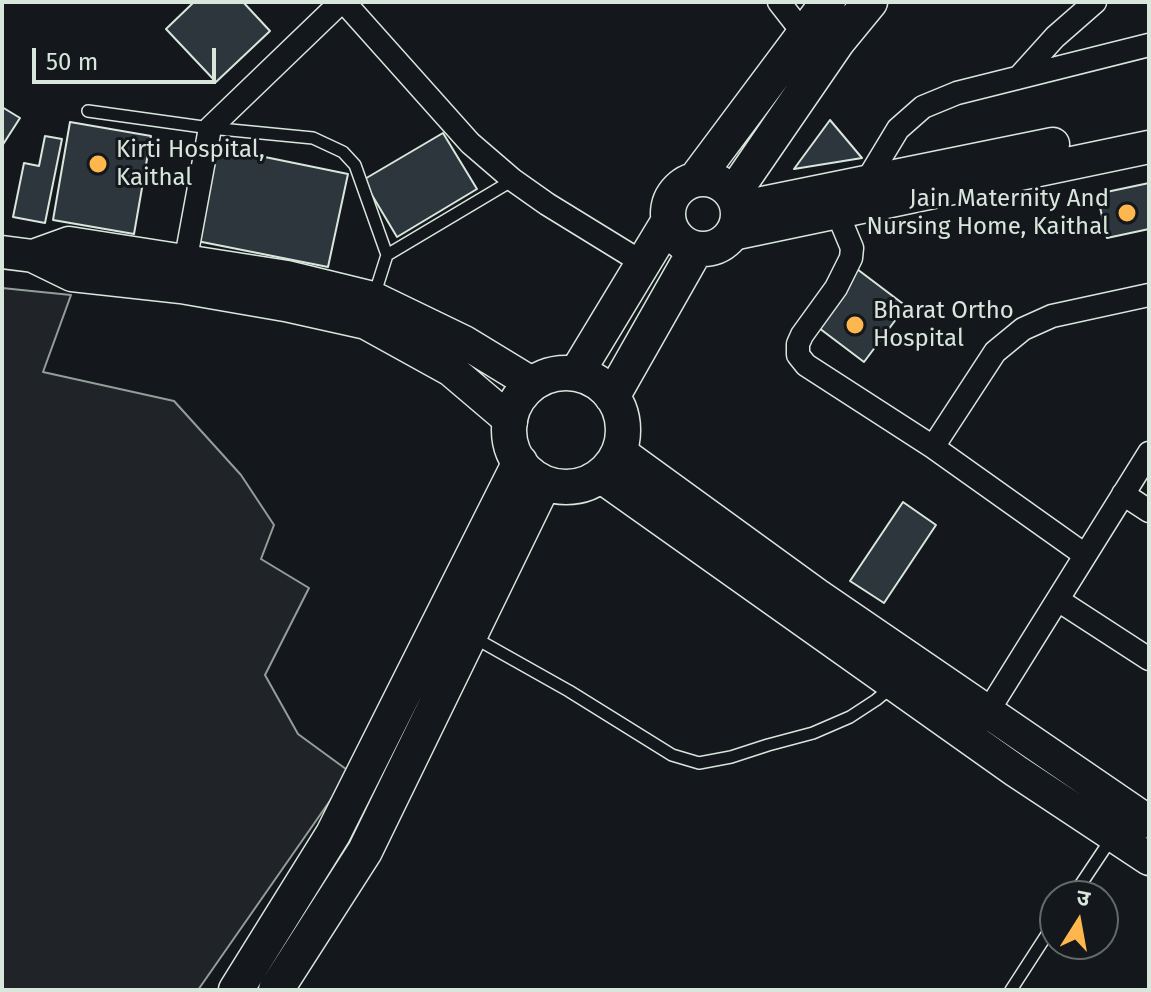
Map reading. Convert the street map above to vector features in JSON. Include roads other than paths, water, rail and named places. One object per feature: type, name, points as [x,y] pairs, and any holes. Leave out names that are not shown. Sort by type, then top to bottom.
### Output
[{"type":"main road","points":[[695,180],[828,2]]},
{"type":"main road","points":[[734,212],[722,184],[710,179],[695,180],[683,185],[673,195],[668,207],[668,222],[673,234],[696,249],[711,249],[723,244],[734,212],[838,41],[870,2]]},
{"type":"main road","points":[[734,212],[1149,124]]},
{"type":"main road","points":[[734,212],[837,212],[1149,147]]},
{"type":"main road","points":[[576,374],[668,222]]},
{"type":"main road","points":[[17,254],[69,243],[183,274],[287,277],[369,311],[464,342],[533,384]]},
{"type":"main road","points":[[612,397],[696,249]]},
{"type":"main road","points":[[369,311],[451,370],[511,421]]},
{"type":"main road","points":[[576,374],[589,377],[605,387],[620,408],[624,429],[610,464],[589,483],[566,487],[532,473],[513,452],[509,431],[513,408],[524,391],[544,377],[576,374]]},
{"type":"main road","points":[[610,464],[895,685],[971,739],[1132,823]]},
{"type":"main road","points":[[610,464],[817,595],[988,712],[1132,823],[1149,859]]},
{"type":"main road","points":[[276,990],[365,851],[398,782],[456,627],[532,473]]},
{"type":"main road","points":[[236,990],[333,834],[367,767],[456,627]]},
{"type":"main road","points":[[367,767],[398,782]]},
{"type":"street","points":[[183,274],[210,128],[343,2],[470,143],[547,204],[643,263]]},
{"type":"street","points":[[779,2],[804,34]]},
{"type":"street","points":[[1018,78],[1055,37],[1095,2]]},
{"type":"street","points":[[866,182],[898,129],[923,107],[957,93],[1149,45]]},
{"type":"street","points":[[837,212],[852,248],[851,258],[836,288],[802,335],[798,355],[806,365],[933,447],[1085,555]]},
{"type":"street","points":[[933,447],[995,352],[1023,329],[1052,316],[1149,295]]},
{"type":"street","points":[[971,739],[1149,453]]},
{"type":"street","points":[[1123,494],[1149,511]]},
{"type":"street","points":[[1058,600],[1149,659]]},
{"type":"lane","points":[[88,111],[313,138],[343,152],[355,165],[387,255],[369,311]]},
{"type":"lane","points":[[387,255],[513,180]]},
{"type":"lane","points":[[456,627],[569,691],[672,755],[699,763],[813,733],[850,717],[895,685]]},
{"type":"lane","points":[[1086,880],[1132,823]]},
{"type":"lane","points":[[1011,990],[1039,947]]},
{"type":"place","name":"Kirti Hospital, Kaithal","points":[[98,164]]},
{"type":"place","name":"Jain Maternity And Nursing Home, Kaithal","points":[[1127,213]]},
{"type":"place","name":"Bharat Ortho Hospital","points":[[855,325]]}]
